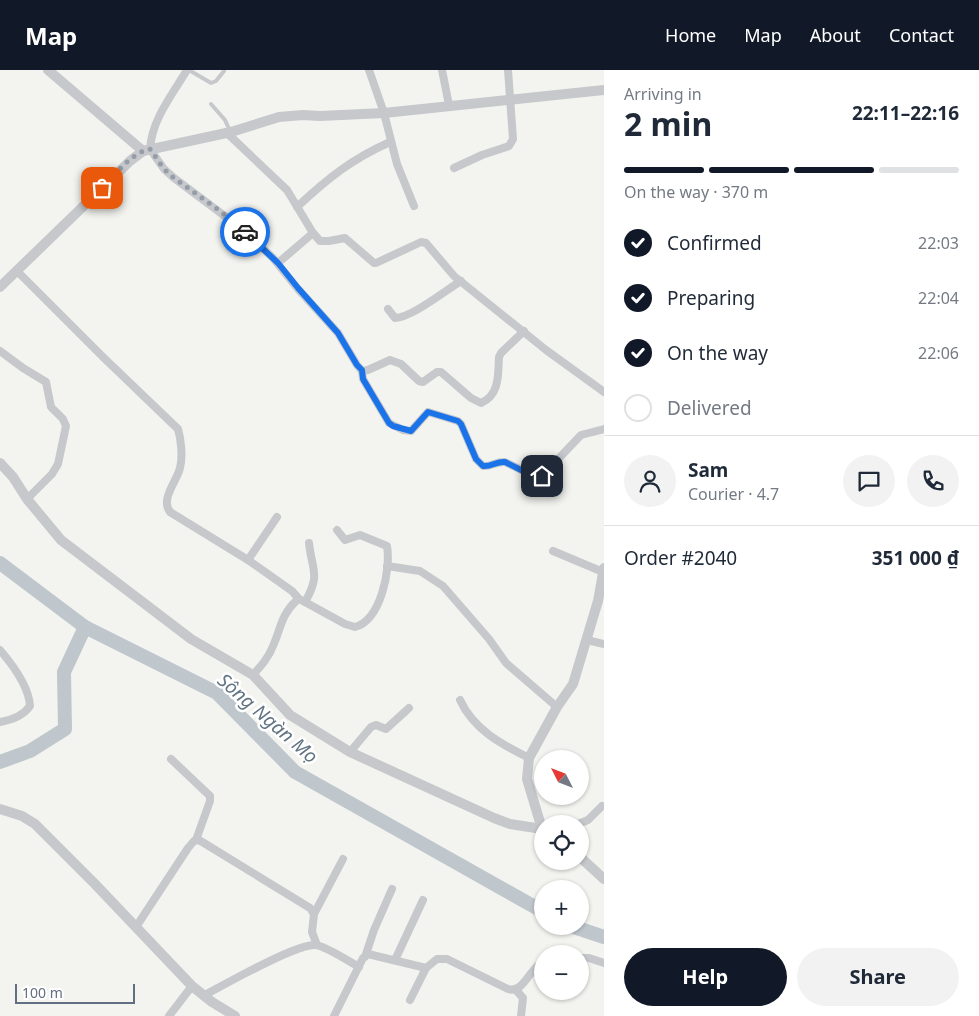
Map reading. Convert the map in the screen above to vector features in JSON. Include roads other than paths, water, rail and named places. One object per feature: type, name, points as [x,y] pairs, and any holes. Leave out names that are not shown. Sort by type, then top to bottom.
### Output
[{"type":"street","points":[[48,70],[146,150],[174,178],[242,229],[278,263],[338,333],[362,370],[363,379],[391,425],[411,431],[428,412],[458,421],[464,428],[476,459],[483,466],[487,467],[505,462],[538,478],[581,435],[604,429]]},
{"type":"street","points":[[146,150],[161,112],[188,70]]},
{"type":"street","points":[[369,70],[384,113],[397,164],[414,206]]},
{"type":"street","points":[[442,70],[449,105]]},
{"type":"street","points":[[454,168],[512,143],[508,70]]},
{"type":"street","points":[[0,287],[130,161],[146,150],[229,132],[279,117],[384,113],[604,90]]},
{"type":"street","points":[[229,132],[287,190],[316,238],[323,242],[345,238],[374,263],[384,261],[415,245],[424,243],[428,245],[448,270],[461,281],[546,350],[604,392]]},
{"type":"street","points":[[297,207],[353,160],[366,152],[390,142]]},
{"type":"street","points":[[278,263],[312,233]]},
{"type":"street","points":[[17,271],[103,357],[178,428],[180,467],[167,499],[167,506],[170,512],[248,560],[302,600],[345,624],[353,627],[360,626],[376,610],[388,566],[388,548],[385,544],[360,535],[345,540],[337,530]]},
{"type":"street","points":[[388,309],[395,318],[403,317],[461,281]]},
{"type":"street","points":[[362,370],[368,370],[390,360],[401,364],[419,381],[423,382],[437,372],[441,372],[471,398],[481,403],[491,397],[495,390],[501,353],[524,331]]},
{"type":"street","points":[[0,351],[23,368],[44,380],[49,388],[52,406],[64,419],[66,426],[58,464],[52,474],[27,499]]},
{"type":"street","points":[[0,463],[61,540],[191,639],[253,675],[290,714],[350,752],[494,818],[510,824],[534,828]]},
{"type":"street","points":[[248,560],[277,517]]},
{"type":"street","points":[[253,675],[271,652],[283,616],[294,602],[302,600],[312,591],[316,576],[311,560],[309,543]]},
{"type":"street","points":[[538,815],[528,779],[529,758],[557,707],[573,684],[598,601],[604,570],[554,551]]},
{"type":"street","points":[[388,566],[420,572],[443,586],[489,638],[506,663],[557,707]]},
{"type":"street","points":[[587,640],[604,644]]},
{"type":"street","points":[[0,650],[8,659],[24,687],[30,703],[29,708],[21,715],[0,722]]},
{"type":"street","points":[[460,700],[467,714],[489,737],[529,758]]},
{"type":"street","points":[[350,752],[373,726],[386,729],[409,708]]},
{"type":"street","points":[[136,927],[188,848],[196,840],[210,801],[210,796],[171,759]]},
{"type":"street","points":[[589,819],[602,806]]},
{"type":"street","points":[[0,809],[22,816],[35,824],[192,986],[229,1015]]},
{"type":"street","points":[[196,840],[213,848],[310,908],[314,914]]},
{"type":"street","points":[[317,945],[312,932],[314,914],[343,859]]},
{"type":"street","points":[[589,865],[604,879]]},
{"type":"street","points":[[334,1016],[365,957],[374,930],[392,889]]},
{"type":"street","points":[[395,960],[423,900]]},
{"type":"street","points":[[203,996],[299,948],[317,945],[359,967]]},
{"type":"street","points":[[365,957],[372,954],[426,968]]},
{"type":"street","points":[[589,958],[604,963]]},
{"type":"street","points":[[410,1000],[426,968],[437,959],[447,959],[508,989],[516,990],[523,998],[521,1016]]},
{"type":"street","points":[[516,990],[534,970]]},
{"type":"street","points":[[169,1016],[192,986]]},
{"type":"lane","points":[[188,70],[212,83],[224,71]]},
{"type":"lane","points":[[211,104],[225,120],[229,132]]},
{"type":"waterway","name":"Sông Ngàn Mọ","points":[[0,563],[85,627],[217,693],[295,772],[534,906]]},
{"type":"waterway","points":[[0,762],[30,751],[65,729],[64,672],[85,627]]},
{"type":"waterway","name":"Sông Ngàn Mọ","points":[[589,932],[604,937]]}]
